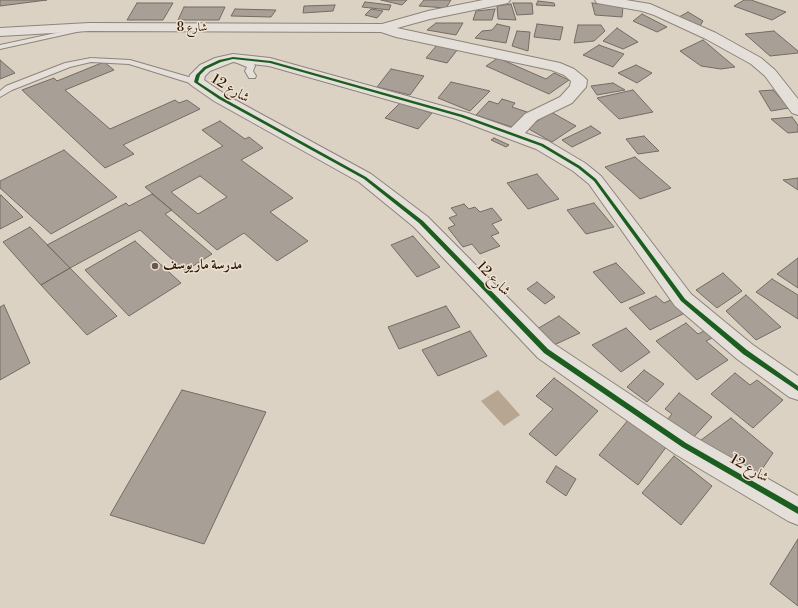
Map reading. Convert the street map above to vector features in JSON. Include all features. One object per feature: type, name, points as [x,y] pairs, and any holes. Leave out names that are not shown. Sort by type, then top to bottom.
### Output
[{"type":"street","points":[[383,28],[428,15],[503,0]]},
{"type":"street","points":[[602,0],[645,7],[659,12],[711,36],[756,61],[770,73],[798,110]]},
{"type":"street","name":"شارع 8","points":[[0,32],[89,27],[383,28]]},
{"type":"street","points":[[383,28],[396,33],[555,66],[569,72],[579,80],[578,87],[566,100],[531,117],[513,135]]},
{"type":"street","name":"شارع 12","points":[[798,389],[745,352],[683,300],[595,180],[580,167],[542,145],[462,116],[406,99],[270,62],[233,58],[220,61],[206,68],[198,75],[196,82],[220,98],[365,178],[421,222],[546,351],[684,445],[798,511]]},
{"type":"lane","points":[[0,47],[89,27]]},
{"type":"lane","points":[[233,58],[251,66],[249,71],[252,76]]},
{"type":"lane","points":[[0,95],[9,88],[68,65],[91,60],[130,62],[196,82]]},
{"type":"shaded area","points":[[498,390],[520,415],[504,426],[481,401]]},
{"type":"building","points":[[0,0],[47,0],[0,6]]},
{"type":"building","points":[[381,0],[407,0],[402,5]]},
{"type":"building","points":[[424,0],[451,0],[446,8],[419,6]]},
{"type":"building","points":[[744,0],[751,0],[786,12],[772,20],[734,6]]},
{"type":"building","points":[[538,1],[554,3],[555,6],[536,5]]},
{"type":"building","points":[[365,2],[391,5],[389,10],[362,7]]},
{"type":"building","points":[[137,3],[173,3],[163,20],[127,20]]},
{"type":"building","points":[[513,3],[532,3],[533,14],[517,15]]},
{"type":"building","points":[[592,3],[623,6],[622,17],[595,15]]},
{"type":"building","points":[[511,4],[516,20],[498,19],[497,6]]},
{"type":"building","points":[[335,5],[333,11],[303,13],[304,6]]},
{"type":"building","points":[[184,7],[225,7],[219,20],[178,20]]},
{"type":"building","points":[[235,9],[276,10],[271,17],[231,16]]},
{"type":"building","points":[[371,9],[383,11],[377,18],[365,15]]},
{"type":"building","points":[[495,9],[492,20],[473,20],[476,11]]},
{"type":"building","points":[[688,12],[703,21],[700,26],[679,17]]},
{"type":"building","points":[[642,14],[667,27],[657,32],[633,21]]},
{"type":"building","points":[[436,23],[463,23],[456,35],[427,30]]},
{"type":"building","points":[[497,24],[510,27],[506,43],[475,38],[482,31],[492,30]]},
{"type":"building","points":[[537,24],[563,27],[560,40],[534,37]]},
{"type":"building","points":[[578,25],[601,25],[605,31],[594,41],[574,43]]},
{"type":"building","points":[[617,28],[638,42],[623,49],[603,41]]},
{"type":"building","points":[[517,31],[530,32],[528,51],[512,46]]},
{"type":"building","points":[[774,31],[798,51],[798,53],[770,56],[745,34]]},
{"type":"building","points":[[703,40],[735,67],[721,69],[701,66],[680,51]]},
{"type":"building","points":[[437,45],[458,49],[447,63],[426,58]]},
{"type":"building","points":[[599,45],[624,54],[613,67],[583,55]]},
{"type":"building","points":[[498,58],[546,79],[554,73],[569,80],[549,94],[486,66]]},
{"type":"building","points":[[0,60],[15,73],[0,79]]},
{"type":"building","points":[[104,62],[114,70],[65,90],[110,129],[175,100],[179,103],[187,100],[200,109],[123,145],[134,154],[105,168],[22,90],[54,78],[57,81]]},
{"type":"building","points":[[636,65],[652,73],[637,83],[618,73]]},
{"type":"building","points":[[391,69],[424,76],[410,95],[377,87]]},
{"type":"building","points":[[451,82],[490,91],[470,111],[438,98]]},
{"type":"building","points":[[613,83],[625,90],[597,95],[591,86]]},
{"type":"building","points":[[633,90],[653,112],[619,119],[597,98]]},
{"type":"building","points":[[773,90],[789,108],[771,111],[759,91]]},
{"type":"building","points":[[502,99],[515,103],[512,107],[530,113],[518,129],[476,115],[489,101],[498,104]]},
{"type":"building","points":[[400,103],[432,113],[418,129],[385,118]]},
{"type":"building","points":[[551,112],[576,126],[552,142],[527,128]]},
{"type":"building","points":[[792,117],[798,125],[798,132],[788,133],[771,119]]},
{"type":"building","points":[[220,121],[245,139],[249,137],[263,148],[241,160],[293,198],[270,212],[308,241],[277,261],[244,233],[217,250],[145,187],[223,146],[202,130]],"holes":[[[200,176],[227,197],[198,214],[171,192]]]},
{"type":"building","points":[[591,126],[601,133],[572,147],[562,140]]},
{"type":"building","points":[[644,136],[659,151],[638,154],[626,139]]},
{"type":"building","points":[[494,138],[509,145],[506,147],[491,140]]},
{"type":"building","points":[[64,150],[117,197],[51,234],[0,188],[0,181]]},
{"type":"building","points":[[635,157],[671,188],[640,199],[605,167]]},
{"type":"building","points":[[537,174],[559,199],[528,209],[507,183]]},
{"type":"building","points":[[798,178],[798,190],[783,180]]},
{"type":"building","points":[[152,194],[172,210],[165,214],[212,254],[185,271],[140,230],[70,268],[47,245],[126,203],[129,206]]},
{"type":"building","points":[[1,195],[23,217],[0,229],[0,196]]},
{"type":"building","points":[[594,203],[614,227],[586,234],[567,210]]},
{"type":"building","points":[[464,204],[469,209],[475,207],[480,212],[492,208],[502,220],[492,224],[499,233],[491,236],[500,246],[480,254],[472,244],[463,247],[448,228],[455,225],[449,218],[457,215],[451,208]]},
{"type":"building","points":[[30,227],[70,268],[41,285],[3,242]]},
{"type":"building","points":[[413,236],[440,267],[417,277],[391,245]]},
{"type":"building","points":[[135,241],[181,283],[129,316],[85,270]]},
{"type":"building","points":[[798,258],[798,288],[777,274]]},
{"type":"building","points":[[616,263],[645,293],[621,303],[593,272]]},
{"type":"building","points":[[70,268],[117,316],[87,335],[41,285]]},
{"type":"building","points":[[723,273],[742,291],[717,308],[696,290]]},
{"type":"building","points":[[772,279],[798,295],[798,319],[756,292]]},
{"type":"building","points":[[537,282],[555,297],[545,304],[527,289]]},
{"type":"building","points":[[746,295],[781,327],[756,340],[726,311]]},
{"type":"building","points":[[656,296],[664,303],[675,298],[689,311],[650,330],[629,308]]},
{"type":"building","points":[[4,305],[30,363],[0,380],[0,307]]},
{"type":"building","points":[[446,306],[460,327],[399,349],[388,327]]},
{"type":"building","points":[[559,316],[580,333],[554,345],[537,329]]},
{"type":"building","points":[[686,323],[698,334],[704,331],[712,338],[706,341],[728,360],[697,380],[656,341]]},
{"type":"building","points":[[626,328],[650,352],[621,372],[592,345]]},
{"type":"building","points":[[470,331],[487,356],[438,376],[422,350]]},
{"type":"building","points":[[644,370],[664,384],[647,402],[627,387]]},
{"type":"building","points":[[735,373],[750,385],[757,380],[783,400],[753,428],[711,394]]},
{"type":"building","points":[[554,378],[598,411],[556,456],[529,434],[553,409],[536,396]]},
{"type":"building","points":[[182,390],[266,412],[204,544],[110,515]]},
{"type":"building","points":[[679,393],[712,417],[692,439],[667,420],[672,414],[665,409]]},
{"type":"building","points":[[731,418],[773,453],[754,481],[697,443]]},
{"type":"building","points":[[629,419],[667,446],[638,485],[599,455]]},
{"type":"building","points":[[674,456],[712,486],[681,525],[642,493]]},
{"type":"building","points":[[556,466],[576,479],[566,496],[546,482]]},
{"type":"building","points":[[798,539],[798,606],[770,584]]},
{"type":"cycle path","points":[[798,389],[745,352],[683,300],[595,180],[579,167],[542,145],[462,116],[270,62],[233,58],[220,61],[205,68],[198,75],[196,82],[220,98],[365,178],[421,222],[546,351],[684,445],[798,511]]},
{"type":"place","name":"مدرسة مار يوسف","points":[[155,266]]}]
